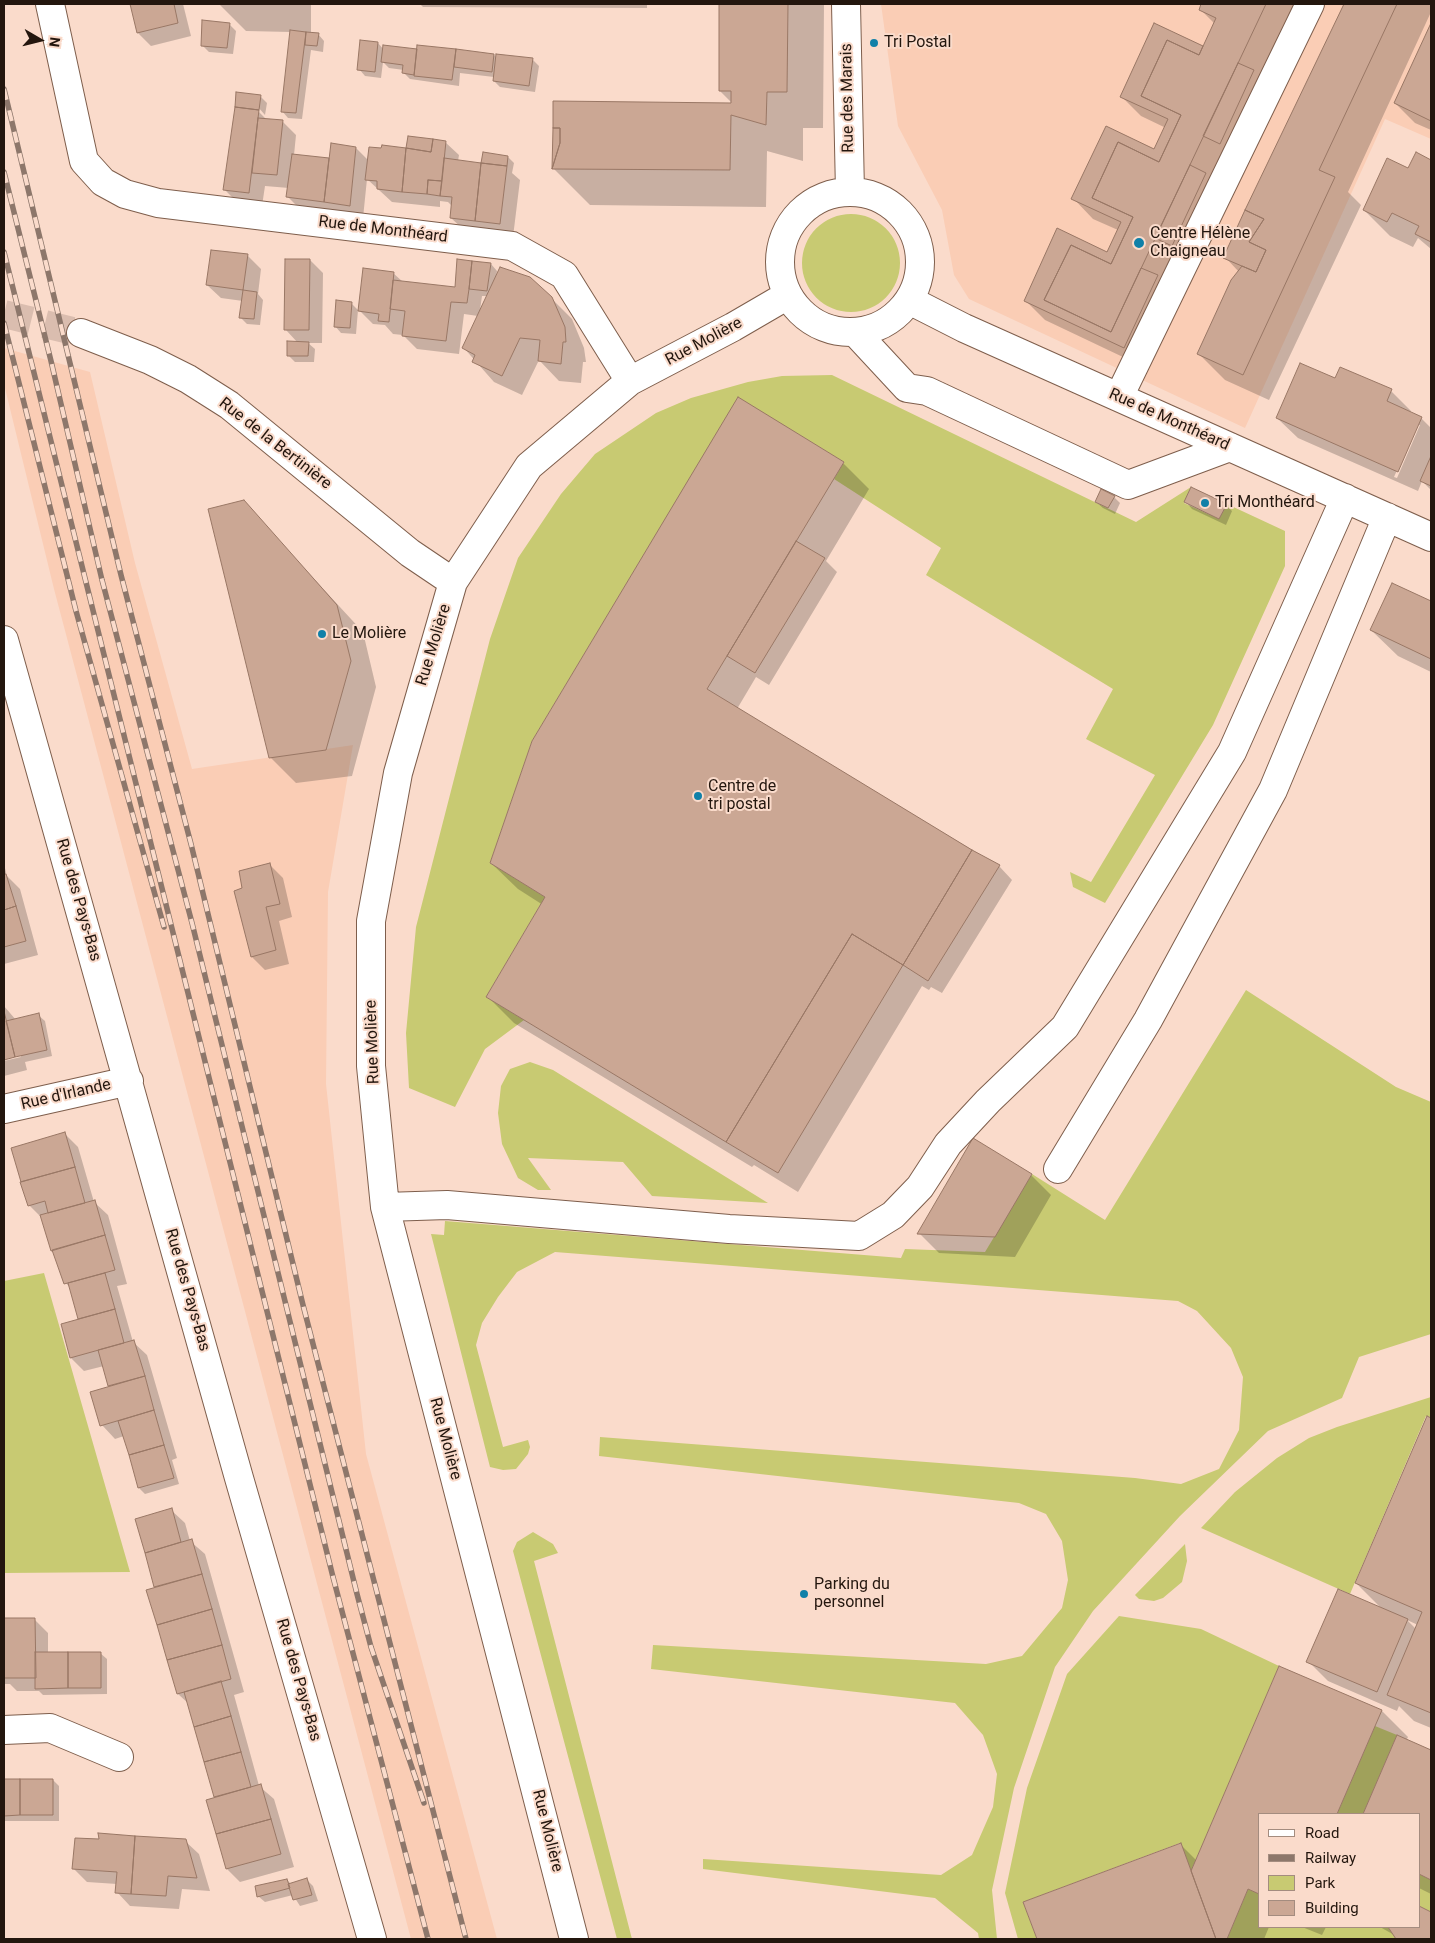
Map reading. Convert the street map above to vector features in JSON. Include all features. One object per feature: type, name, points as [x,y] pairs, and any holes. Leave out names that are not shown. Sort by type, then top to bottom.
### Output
[{"type":"street","name":"Rue de Monthéard","points":[[50,4],[84,161],[103,182],[125,194],[158,202],[512,246],[564,275],[630,381]]},
{"type":"street","name":"Rue des Marais","points":[[846,4],[850,192]]},
{"type":"street","points":[[1119,397],[1310,4]]},
{"type":"street","points":[[850,192],[879,199],[892,206],[911,229],[917,243],[919,273],[909,300],[898,313],[871,329],[842,332],[816,324],[800,311],[788,294],[782,280],[781,256],[787,233],[795,219],[806,208],[819,200],[850,192]]},
{"type":"street","name":"Rue Molière","points":[[574,1939],[385,1208],[372,1066],[371,922],[398,773],[453,582],[529,466],[630,381],[733,327],[788,294]]},
{"type":"street","name":"Rue de Monthéard","points":[[909,300],[930,312],[1431,537]]},
{"type":"street","points":[[855,332],[907,388],[927,391],[1128,485],[1230,447]]},
{"type":"street","name":"Rue de la Bertinière","points":[[81,333],[150,360],[188,379],[230,405],[410,553],[453,582]]},
{"type":"street","points":[[385,1208],[447,1205],[729,1229],[859,1236],[893,1215],[920,1186],[954,1137],[988,1101],[1066,1027],[1232,752],[1345,498]]},
{"type":"street","points":[[1058,1169],[1146,1024],[1273,790],[1387,517]]},
{"type":"street","name":"Rue des Pays-Bas","points":[[4,640],[239,1478],[372,1939]]},
{"type":"street","name":"Rue d'Irlande","points":[[4,1109],[129,1082]]},
{"type":"street","points":[[4,1730],[50,1728],[119,1757]]},
{"type":"shaded area","name":"Centre Hélène Chaigneau","points":[[881,4],[1431,4],[1431,139],[1385,119],[1245,428],[969,299],[954,275],[942,210],[898,126]]},
{"type":"shaded area","points":[[4,348],[90,372],[135,563],[192,769],[353,745],[328,892],[326,1084],[366,1454],[497,1939],[411,1939],[54,589],[4,384]]},
{"type":"green space","points":[[851,214],[870,218],[886,228],[896,244],[900,263],[896,282],[886,298],[870,308],[851,312],[832,308],[816,298],[806,282],[802,263],[806,244],[816,228],[832,218]]},
{"type":"green space","points":[[832,375],[1136,522],[1191,487],[1184,503],[1219,519],[1227,504],[1285,531],[1285,566],[1213,725],[1105,903],[1073,887],[1070,872],[1091,882],[1155,775],[1086,739],[1113,689],[926,575],[941,548],[834,479],[844,462],[738,398],[532,741],[490,863],[545,897],[486,997],[524,1020],[485,1049],[455,1107],[409,1088],[406,1033],[416,927],[490,639],[518,558],[561,494],[595,454],[656,413],[691,398],[748,382],[782,376]]},
{"type":"green space","points":[[1246,990],[1396,1087],[1431,1102],[1431,1334],[1359,1357],[1342,1398],[1268,1431],[1180,1516],[1093,1611],[1055,1667],[1014,1788],[992,1890],[997,1939],[979,1939],[978,1933],[935,1898],[703,1869],[703,1859],[941,1875],[972,1855],[993,1807],[997,1774],[983,1735],[955,1703],[651,1669],[653,1645],[986,1664],[1022,1656],[1062,1608],[1068,1580],[1062,1541],[1046,1514],[1019,1503],[599,1456],[600,1437],[1135,1478],[1181,1484],[1219,1469],[1239,1430],[1243,1377],[1231,1348],[1197,1311],[1178,1301],[555,1252],[517,1272],[498,1297],[482,1323],[476,1345],[503,1447],[528,1440],[530,1447],[528,1454],[516,1469],[503,1470],[490,1467],[431,1234],[444,1235],[445,1221],[901,1258],[905,1249],[985,1252],[1032,1174],[1105,1220]]},
{"type":"green space","points":[[530,1062],[553,1070],[768,1203],[652,1196],[623,1162],[528,1158],[551,1190],[538,1190],[518,1178],[502,1144],[498,1113],[501,1086],[510,1069]]},
{"type":"green space","points":[[44,1273],[130,1572],[4,1573],[4,1281]]},
{"type":"green space","points":[[1431,1397],[1431,1418],[1426,1416],[1350,1594],[1201,1528],[1235,1492],[1277,1458],[1309,1438],[1337,1427]]},
{"type":"green space","points":[[533,1532],[553,1544],[558,1553],[534,1561],[632,1939],[617,1939],[513,1551],[517,1542]]},
{"type":"green space","points":[[1185,1544],[1187,1561],[1182,1582],[1163,1598],[1154,1601],[1139,1599],[1135,1595]]},
{"type":"green space","points":[[1119,1616],[1201,1629],[1279,1666],[1191,1871],[1180,1843],[1023,1902],[1037,1939],[1018,1939],[1005,1893],[1027,1788],[1067,1674]]},
{"type":"green space","points":[[1375,1726],[1397,1735],[1363,1813],[1337,1813]]},
{"type":"green space","points":[[1420,1874],[1431,1880],[1431,1912],[1420,1906]]},
{"type":"green space","points":[[1248,1889],[1258,1894],[1258,1928],[1389,1928],[1396,1939],[1227,1939]]},
{"type":"building","points":[[130,4],[174,4],[178,23],[137,33]]},
{"type":"building","points":[[719,4],[788,4],[787,92],[767,92],[766,125],[731,115],[730,170],[552,169],[560,143],[560,128],[553,128],[553,101],[731,103],[731,91],[719,91]]},
{"type":"building","points":[[1201,4],[1266,4],[1111,332],[1044,300],[1071,245],[1111,264],[1133,217],[1092,198],[1118,142],[1159,162],[1181,115],[1141,96],[1167,40],[1199,55],[1216,18],[1199,10]]},
{"type":"building","points":[[1344,4],[1397,4],[1319,170],[1335,177],[1243,375],[1197,354],[1231,280],[1242,266],[1256,272],[1266,250],[1249,242],[1264,219],[1245,210]]},
{"type":"building","points":[[202,20],[230,23],[227,48],[201,46]]},
{"type":"building","points":[[1154,23],[1203,46],[1199,55],[1167,40],[1141,96],[1181,115],[1159,162],[1118,142],[1092,198],[1133,217],[1111,264],[1071,245],[1044,300],[1111,332],[1141,268],[1158,275],[1124,348],[1024,301],[1057,228],[1107,252],[1121,222],[1071,199],[1106,126],[1154,149],[1168,119],[1120,97]]},
{"type":"building","points":[[1431,23],[1431,121],[1394,103]]},
{"type":"building","points":[[290,30],[306,32],[296,113],[281,112]]},
{"type":"building","points":[[306,32],[319,33],[317,46],[305,45]]},
{"type":"building","points":[[360,40],[378,42],[375,72],[357,70]]},
{"type":"building","points":[[383,45],[417,49],[414,75],[402,73],[403,65],[381,62]]},
{"type":"building","points":[[417,45],[456,49],[452,80],[414,76]]},
{"type":"building","points":[[456,49],[494,54],[492,72],[454,67]]},
{"type":"building","points":[[496,54],[533,58],[529,86],[493,81]]},
{"type":"building","points":[[1238,63],[1254,70],[1220,144],[1203,136]]},
{"type":"building","points":[[236,92],[261,95],[259,110],[235,107]]},
{"type":"building","points":[[235,107],[259,110],[249,193],[223,190]]},
{"type":"building","points":[[258,118],[283,120],[277,175],[252,173]]},
{"type":"building","points":[[553,128],[560,128],[560,143],[552,169]]},
{"type":"building","points":[[408,136],[433,139],[431,152],[406,148]]},
{"type":"building","points":[[433,139],[446,141],[442,181],[428,180],[427,194],[402,192],[406,148],[431,152]]},
{"type":"building","points":[[331,143],[356,147],[350,206],[324,202]]},
{"type":"building","points":[[382,145],[406,148],[402,192],[377,189],[377,181],[365,180],[369,147],[381,148]]},
{"type":"building","points":[[483,152],[508,156],[507,166],[481,163]]},
{"type":"building","points":[[1416,152],[1431,160],[1431,242],[1415,234],[1419,226],[1392,213],[1387,222],[1363,210],[1387,158],[1408,168]]},
{"type":"building","points":[[292,154],[329,158],[324,202],[286,197]]},
{"type":"building","points":[[444,158],[481,163],[475,221],[450,218],[452,197],[440,196]]},
{"type":"building","points":[[481,163],[507,166],[500,224],[475,221]]},
{"type":"building","points":[[1190,165],[1206,173],[1172,246],[1155,238]]},
{"type":"building","points":[[428,180],[442,181],[440,196],[427,194]]},
{"type":"building","points":[[1245,210],[1264,219],[1249,242],[1266,250],[1256,272],[1223,258]]},
{"type":"building","points":[[211,250],[248,254],[243,290],[206,285]]},
{"type":"building","points":[[285,259],[310,259],[309,330],[284,330]]},
{"type":"building","points":[[457,259],[472,261],[469,289],[467,303],[451,302],[446,341],[402,336],[405,311],[390,309],[393,280],[455,287]]},
{"type":"building","points":[[472,261],[491,263],[487,291],[469,289]]},
{"type":"building","points":[[500,267],[530,277],[552,297],[565,327],[566,342],[563,342],[561,364],[538,361],[540,340],[520,338],[502,376],[472,362],[475,355],[462,348]]},
{"type":"building","points":[[363,268],[394,272],[389,322],[378,321],[379,314],[358,311]]},
{"type":"building","points":[[243,290],[257,292],[254,319],[239,318]]},
{"type":"building","points":[[336,300],[352,302],[350,328],[334,327]]},
{"type":"building","points":[[287,341],[309,342],[308,356],[287,356]]},
{"type":"building","points":[[1300,363],[1335,378],[1340,367],[1392,389],[1387,401],[1422,417],[1398,472],[1276,418]]},
{"type":"building","name":"Centre de tri postal","points":[[738,397],[844,462],[707,689],[972,850],[903,965],[852,934],[726,1142],[486,997],[545,897],[490,863],[532,741]]},
{"type":"building","points":[[1431,456],[1431,486],[1420,481]]},
{"type":"building","name":"Tri Monthéard","points":[[1191,487],[1227,504],[1219,519],[1184,502]]},
{"type":"building","points":[[1101,489],[1115,496],[1108,508],[1095,502]]},
{"type":"building","points":[[244,500],[337,605],[351,661],[326,750],[269,758],[208,509]]},
{"type":"building","points":[[796,541],[825,558],[755,673],[727,656]]},
{"type":"building","points":[[1392,583],[1431,601],[1431,659],[1370,630]]},
{"type":"building","points":[[972,850],[1000,865],[928,981],[903,965]]},
{"type":"building","points":[[270,863],[280,904],[266,907],[276,950],[251,957],[234,891],[242,888],[239,871]]},
{"type":"building","points":[[4,874],[6,874],[16,906],[4,910]]},
{"type":"building","points":[[16,906],[26,941],[4,947],[4,910]]},
{"type":"building","points":[[852,934],[903,965],[778,1173],[726,1142]]},
{"type":"building","points":[[4,1011],[15,1057],[4,1060]]},
{"type":"building","points":[[39,1013],[47,1050],[15,1057],[6,1021]]},
{"type":"building","points":[[65,1132],[75,1167],[21,1182],[11,1148]]},
{"type":"building","points":[[973,1138],[1032,1174],[995,1237],[917,1234]]},
{"type":"building","points":[[75,1167],[85,1203],[48,1213],[45,1201],[28,1206],[20,1182]]},
{"type":"building","points":[[95,1200],[105,1235],[51,1251],[40,1215]]},
{"type":"building","points":[[105,1235],[115,1270],[64,1284],[52,1250]]},
{"type":"building","points":[[105,1273],[115,1309],[78,1319],[68,1283]]},
{"type":"building","points":[[115,1309],[124,1343],[70,1358],[61,1324]]},
{"type":"building","points":[[134,1340],[145,1376],[108,1386],[98,1350]]},
{"type":"building","points":[[145,1376],[154,1410],[100,1426],[90,1392]]},
{"type":"building","points":[[154,1410],[164,1445],[129,1455],[118,1421]]},
{"type":"building","points":[[1427,1416],[1431,1418],[1431,1713],[1387,1695],[1422,1612],[1355,1583]]},
{"type":"building","points":[[164,1445],[174,1478],[138,1488],[129,1455]]},
{"type":"building","points":[[172,1508],[181,1542],[145,1553],[135,1519]]},
{"type":"building","points":[[192,1539],[202,1574],[154,1587],[145,1553]]},
{"type":"building","points":[[202,1574],[212,1609],[157,1625],[146,1590]]},
{"type":"building","points":[[1338,1589],[1408,1619],[1377,1692],[1306,1662]]},
{"type":"building","points":[[212,1609],[222,1645],[167,1660],[157,1625]]},
{"type":"building","points":[[4,1618],[35,1618],[36,1678],[4,1678]]},
{"type":"building","points":[[222,1645],[231,1679],[177,1694],[167,1660]]},
{"type":"building","points":[[35,1652],[68,1652],[68,1688],[35,1689]]},
{"type":"building","points":[[68,1652],[101,1652],[101,1688],[68,1688]]},
{"type":"building","points":[[1279,1666],[1382,1710],[1337,1813],[1258,1813],[1258,1894],[1248,1889],[1227,1939],[1216,1939],[1191,1871]]},
{"type":"building","points":[[221,1681],[231,1716],[194,1727],[184,1692]]},
{"type":"building","points":[[231,1716],[241,1752],[204,1762],[194,1727]]},
{"type":"building","points":[[1397,1735],[1431,1750],[1431,1880],[1420,1874],[1420,1813],[1363,1813]]},
{"type":"building","points":[[241,1752],[251,1787],[214,1797],[204,1762]]},
{"type":"building","points":[[4,1779],[20,1779],[20,1815],[4,1816]]},
{"type":"building","points":[[20,1779],[53,1779],[53,1815],[20,1815]]},
{"type":"building","points":[[261,1784],[271,1819],[216,1834],[206,1800]]},
{"type":"building","points":[[271,1819],[281,1854],[226,1869],[216,1834]]},
{"type":"building","points":[[98,1833],[135,1836],[131,1894],[115,1893],[117,1872],[72,1869],[75,1838],[99,1839]]},
{"type":"building","points":[[135,1836],[186,1839],[197,1878],[168,1876],[166,1896],[131,1894]]},
{"type":"building","points":[[1181,1843],[1216,1939],[1037,1939],[1023,1902]]},
{"type":"building","points":[[307,1878],[312,1895],[293,1900],[288,1884]]},
{"type":"building","points":[[287,1879],[290,1888],[257,1897],[255,1886]]},
{"type":"building","points":[[1420,1906],[1431,1912],[1431,1939],[1396,1939],[1389,1928],[1420,1928]]},
{"type":"tunnel","points":[[4,314],[81,333]]},
{"type":"railway","points":[[4,89],[121,575],[191,844],[303,1305],[466,1939]]},
{"type":"railway","points":[[4,172],[51,361],[102,580],[192,923],[357,1594],[371,1647],[424,1803]]},
{"type":"railway","points":[[4,252],[333,1577],[428,1939]]},
{"type":"railway","points":[[4,323],[76,611],[164,927]]},
{"type":"place","name":"Tri Postal","points":[[874,43]]},
{"type":"place","name":"Centre Hélène Chaigneau","points":[[1139,243]]},
{"type":"place","name":"Tri Monthéard","points":[[1205,503]]},
{"type":"place","name":"Le Molière","points":[[322,634]]},
{"type":"place","name":"Centre de tri postal","points":[[698,796]]},
{"type":"place","name":"Parking du personnel","points":[[804,1594]]}]
